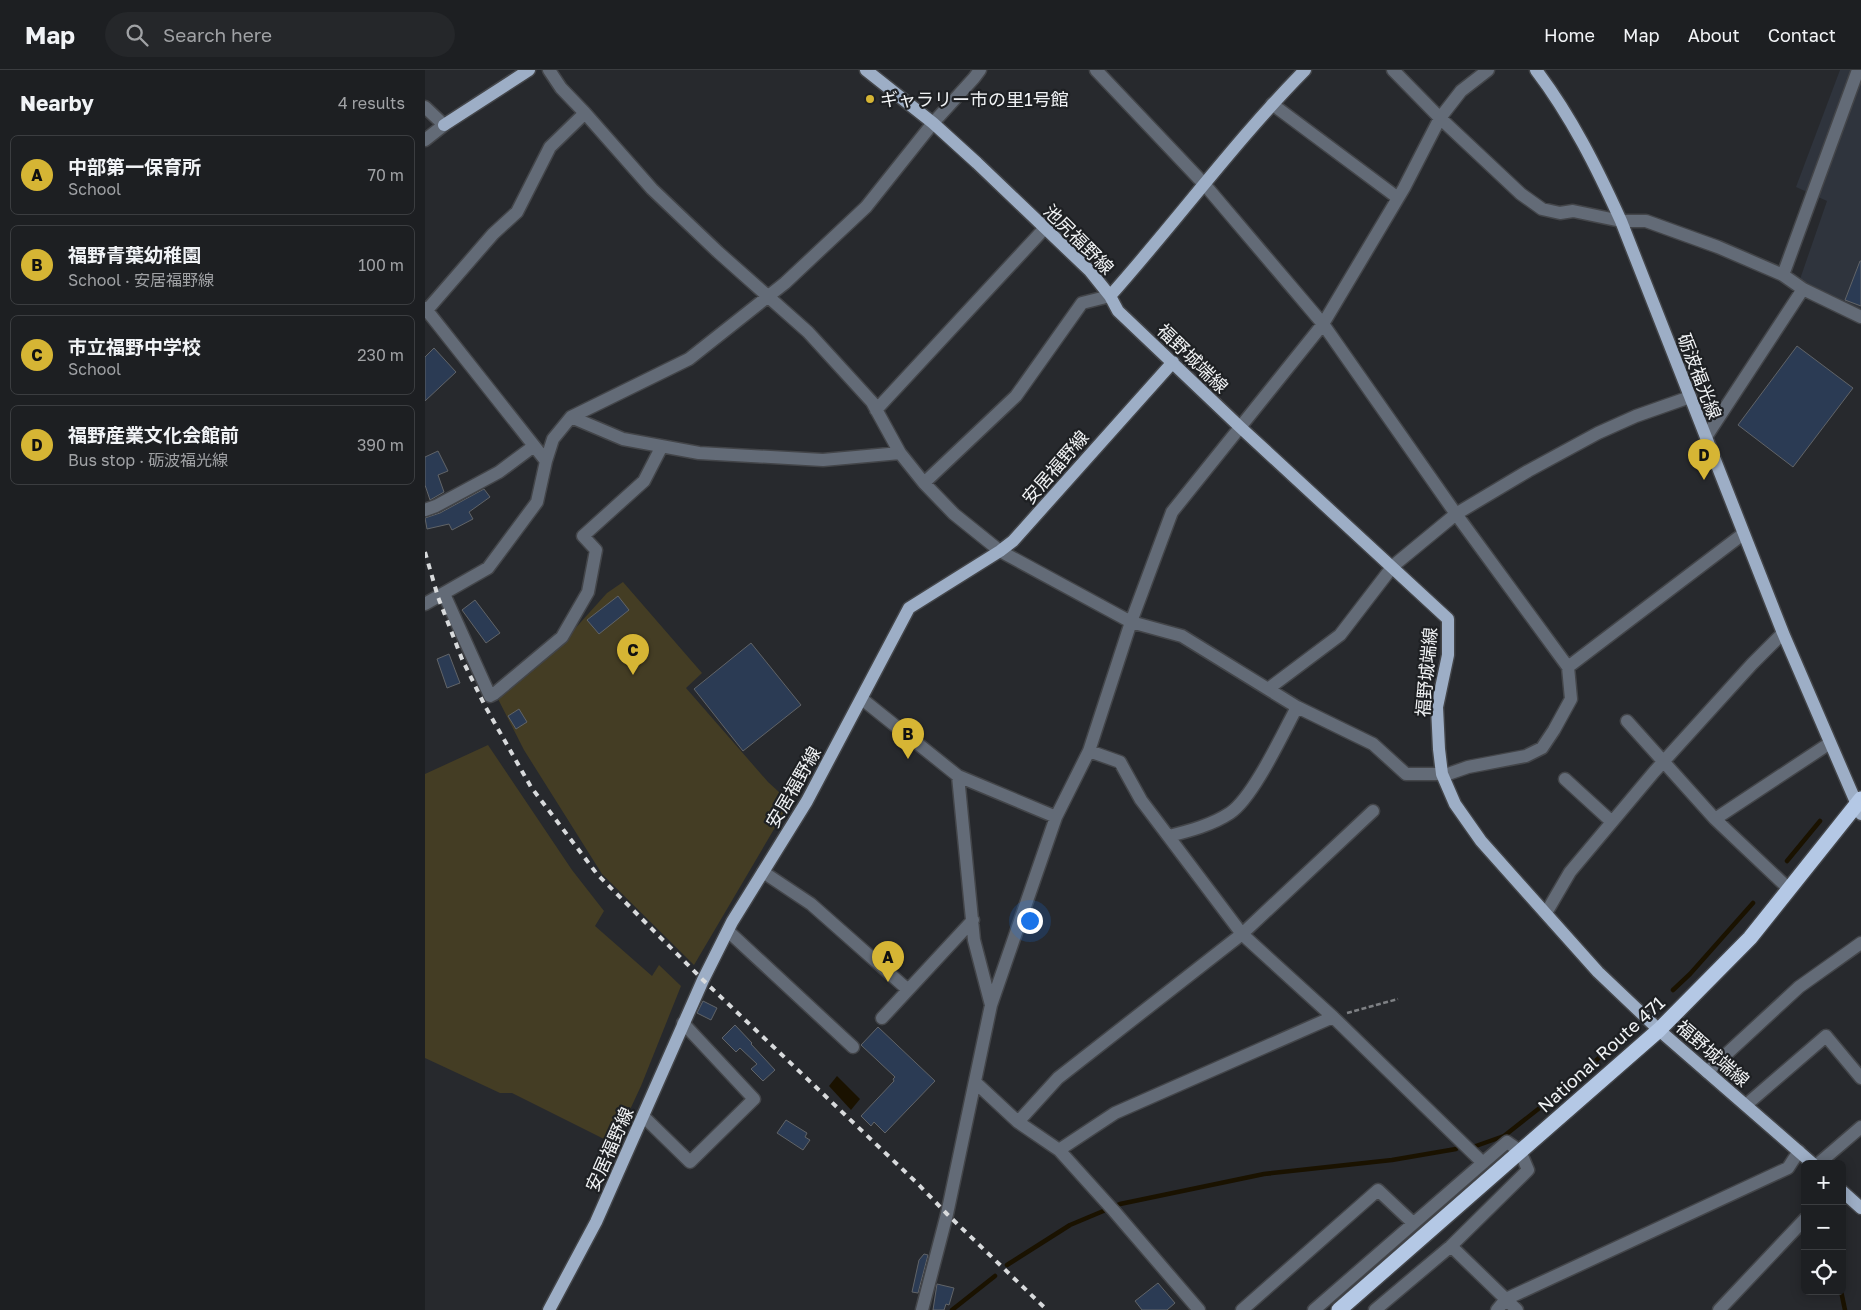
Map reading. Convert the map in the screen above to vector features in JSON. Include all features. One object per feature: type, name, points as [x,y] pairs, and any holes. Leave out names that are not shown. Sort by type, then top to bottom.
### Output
[{"type":"highway","name":"National Route 471","points":[[1339,1310],[1659,1030],[1750,938],[1859,806]]},
{"type":"main road","points":[[444,125],[529,70]]},
{"type":"main road","name":"池尻福野線","points":[[866,70],[933,123],[1090,272],[1110,296],[1272,104],[1305,70]]},
{"type":"main road","name":"砺波福光線","points":[[1536,70],[1556,96],[1571,122],[1599,173],[1621,221],[1783,634],[1859,806]]},
{"type":"main road","name":"福野城端線","points":[[1110,296],[1118,311],[1240,427],[1393,566],[1448,619],[1448,655],[1437,707],[1442,774],[1455,804],[1481,841],[1598,972],[1659,1030],[1809,1160]]},
{"type":"main road","name":"安居福野線","points":[[549,1310],[596,1222],[683,1023],[728,931],[807,801],[909,608],[1013,541],[1173,362]]},
{"type":"main road","points":[[1846,1195],[1861,1208]]},
{"type":"street","points":[[549,70],[561,88],[652,189],[718,252],[808,332],[872,402],[900,453],[924,482],[954,514],[1000,551],[1131,622],[1182,636],[1297,707],[1373,744],[1407,774],[1442,774],[1526,756],[1542,748],[1571,698],[1568,667],[1323,324],[1205,185],[1096,70]]},
{"type":"street","points":[[425,604],[488,568],[537,502],[545,461],[553,439],[571,417],[689,359],[785,283],[865,207],[933,123],[980,70]]},
{"type":"street","points":[[1393,70],[1440,118],[1521,194],[1542,210],[1560,213],[1573,211],[1621,221],[1646,221],[1718,247],[1783,275],[1803,289],[1861,317]]},
{"type":"street","points":[[922,1310],[947,1214],[991,1005],[1057,817],[1089,751],[1131,622],[1172,512],[1323,324],[1398,198],[1440,118],[1461,91],[1488,70]]},
{"type":"street","points":[[1783,275],[1858,70]]},
{"type":"street","points":[[1272,104],[1398,198]]},
{"type":"street","points":[[425,107],[444,125],[425,140]]},
{"type":"street","points":[[545,461],[426,309],[493,234],[517,212],[550,147],[585,113]]},
{"type":"street","points":[[876,410],[1044,229]]},
{"type":"street","points":[[1706,437],[1803,289]]},
{"type":"street","points":[[924,482],[1016,396],[1082,303],[1110,296]]},
{"type":"street","points":[[1268,689],[1340,635],[1393,566],[1457,514],[1598,432],[1690,397]]},
{"type":"street","points":[[571,417],[623,439],[699,452],[823,460],[900,453]]},
{"type":"street","points":[[425,510],[499,472],[534,446]]},
{"type":"street","points":[[444,594],[490,696],[561,637],[588,592],[595,550],[583,536],[644,481],[662,446]]},
{"type":"street","points":[[1568,667],[1743,534]]},
{"type":"street","points":[[1546,913],[1570,872],[1664,762],[1752,664],[1783,634]]},
{"type":"street","points":[[862,699],[958,776],[1057,817]]},
{"type":"street","points":[[1169,836],[1194,830],[1230,813],[1250,793],[1297,707]]},
{"type":"street","points":[[1627,720],[1715,819],[1789,889]]},
{"type":"street","points":[[1715,819],[1830,743]]},
{"type":"street","points":[[1089,751],[1120,762],[1141,800],[1242,934],[1333,1017],[1483,1163]]},
{"type":"street","points":[[958,776],[974,940],[991,1005]]},
{"type":"street","points":[[1565,779],[1613,822]]},
{"type":"street","points":[[1018,1122],[1058,1078],[1242,934],[1373,810]]},
{"type":"street","points":[[763,872],[811,904],[907,989]]},
{"type":"street","points":[[882,1018],[973,920]]},
{"type":"street","points":[[728,931],[853,1047]]},
{"type":"street","points":[[1707,1072],[1799,987],[1861,943]]},
{"type":"street","points":[[1059,1150],[1115,1113],[1333,1017]]},
{"type":"street","points":[[643,1116],[690,1162],[754,1099],[683,1023]]},
{"type":"street","points":[[1746,1105],[1826,1036],[1861,1078]]},
{"type":"street","points":[[975,1082],[1018,1122],[1059,1150],[1111,1207],[1199,1310]]},
{"type":"street","points":[[1823,1160],[1861,1127]]},
{"type":"street","points":[[1314,1310],[1507,1142],[1520,1151],[1528,1170],[1451,1246],[1375,1310]]},
{"type":"street","points":[[1497,1310],[1506,1299],[1788,1168],[1799,1151]]},
{"type":"street","points":[[1242,1310],[1378,1190],[1413,1224]]},
{"type":"street","points":[[1719,1310],[1801,1223]]},
{"type":"street","points":[[1451,1246],[1517,1310]]},
{"type":"path","points":[[1333,1017],[1398,999]]},
{"type":"shaded area","points":[[1840,70],[1861,70],[1861,309],[1798,285],[1827,201],[1796,187]]},
{"type":"shaded area","points":[[623,582],[702,673],[686,688],[768,782],[790,802],[694,965],[602,874],[524,750],[498,699],[571,633],[607,593]]},
{"type":"shaded area","points":[[488,745],[572,870],[604,911],[595,926],[652,976],[659,965],[681,986],[641,1086],[614,1144],[512,1093],[500,1093],[425,1058],[425,774]]},
{"type":"shaded area","points":[[837,1076],[860,1099],[851,1110],[829,1086]]},
{"type":"building","points":[[1861,261],[1861,306],[1845,300]]},
{"type":"building","points":[[1797,346],[1853,388],[1793,467],[1738,425]]},
{"type":"building","points":[[434,348],[456,372],[425,401],[425,357]]},
{"type":"building","points":[[438,451],[448,471],[438,475],[444,492],[430,500],[425,485],[425,457]]},
{"type":"building","points":[[484,489],[490,497],[469,512],[473,519],[452,530],[449,524],[427,529],[425,518],[440,513]]},
{"type":"building","points":[[618,596],[629,610],[599,634],[587,620]]},
{"type":"building","points":[[475,600],[500,633],[486,643],[462,610]]},
{"type":"building","points":[[751,643],[801,705],[743,751],[694,689]]},
{"type":"building","points":[[449,654],[460,683],[447,688],[437,659]]},
{"type":"building","points":[[519,709],[527,722],[516,729],[508,716]]},
{"type":"building","points":[[703,1001],[717,1008],[711,1020],[697,1013]]},
{"type":"building","points":[[735,1025],[775,1070],[763,1081],[751,1069],[757,1064],[740,1048],[736,1052],[722,1038]]},
{"type":"building","points":[[878,1027],[935,1081],[885,1133],[874,1122],[871,1126],[861,1116],[894,1081],[895,1077],[861,1045]]},
{"type":"building","points":[[786,1120],[807,1133],[805,1137],[810,1140],[803,1150],[777,1133]]},
{"type":"building","points":[[924,1254],[928,1255],[918,1293],[912,1292],[919,1260]]},
{"type":"building","points":[[1158,1283],[1175,1303],[1167,1310],[1142,1310],[1135,1301]]},
{"type":"building","points":[[937,1284],[954,1288],[949,1305],[946,1304],[944,1310],[933,1310]]},
{"type":"waterway","points":[[1787,861],[1820,821]]},
{"type":"waterway","points":[[1673,990],[1690,974],[1753,903]]},
{"type":"waterway","points":[[1473,1147],[1504,1136],[1570,1084],[1621,1038]]},
{"type":"waterway","points":[[1007,1265],[1070,1225],[1120,1204],[1264,1174],[1392,1160],[1456,1149]]},
{"type":"waterway","points":[[952,1310],[995,1276]]},
{"type":"waterway","points":[[1842,1295],[1845,1310]]},
{"type":"railway","points":[[425,552],[438,597],[462,659],[485,706],[531,787],[597,874],[703,980],[918,1184],[1047,1310]]},
{"type":"place","name":"ギャラリー市の里1号館","points":[[870,99]]},
{"type":"place","name":"福野産業文化会館前","points":[[1704,480]]},
{"type":"place","name":"市立福野中学校","points":[[633,675]]},
{"type":"place","name":"福野青葉幼稚園","points":[[908,759]]},
{"type":"place","name":"中部第一保育所","points":[[888,982]]}]
